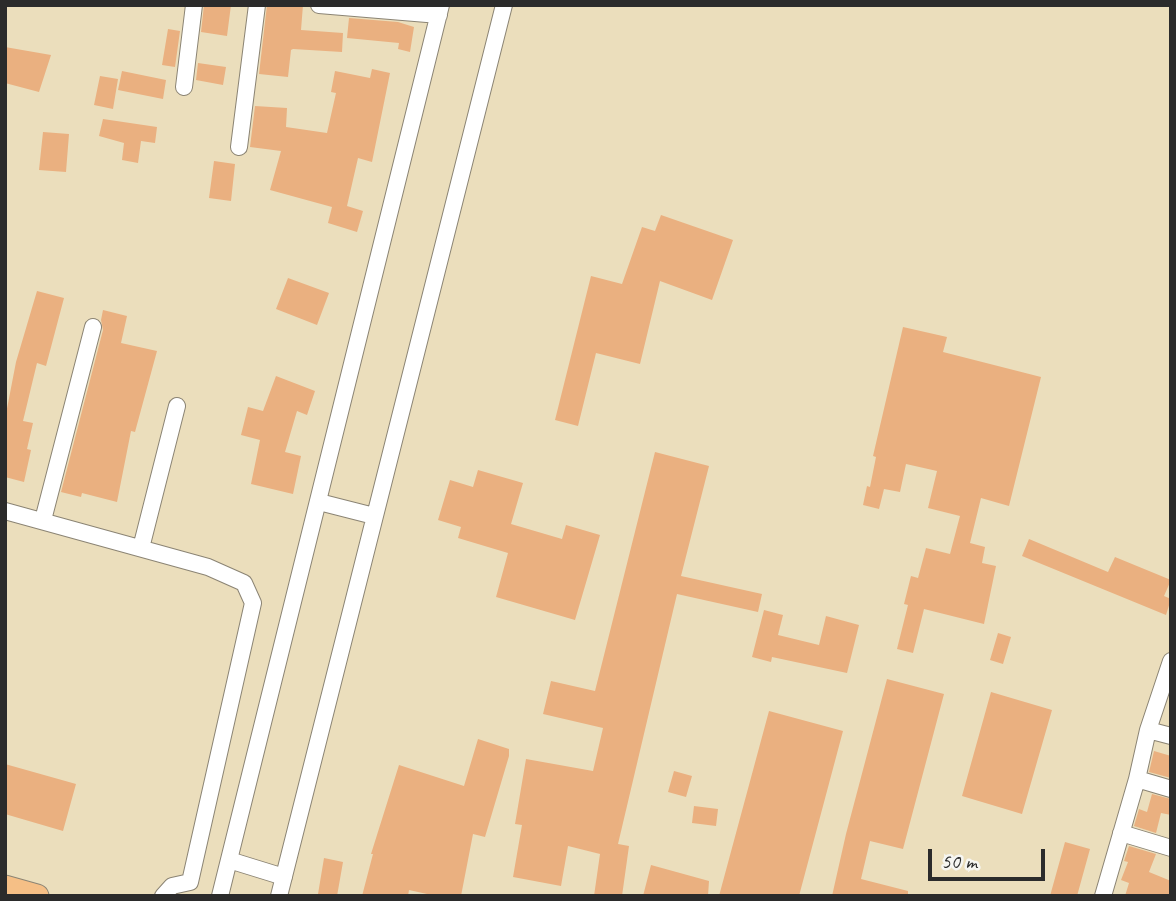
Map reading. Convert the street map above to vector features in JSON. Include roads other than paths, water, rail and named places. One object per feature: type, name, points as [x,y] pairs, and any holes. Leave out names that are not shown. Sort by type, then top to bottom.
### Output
[{"type":"highway","points":[[5,887],[37,896]]},
{"type":"street","points":[[184,87],[194,5]]},
{"type":"street","points":[[239,147],[257,5]]},
{"type":"street","points":[[220,896],[440,10],[319,5]]},
{"type":"street","points":[[279,896],[504,5]]},
{"type":"street","points":[[43,520],[93,327]]},
{"type":"street","points":[[141,548],[177,406]]},
{"type":"street","points":[[319,502],[374,516]]},
{"type":"street","points":[[5,511],[208,567],[244,583],[253,603],[190,882],[172,886],[163,896]]},
{"type":"street","points":[[1103,896],[1137,779],[1148,730],[1170,665]]},
{"type":"street","points":[[1148,730],[1171,736]]},
{"type":"street","points":[[1137,779],[1171,789]]},
{"type":"street","points":[[1121,833],[1171,848]]},
{"type":"street","points":[[229,860],[284,877]]}]
